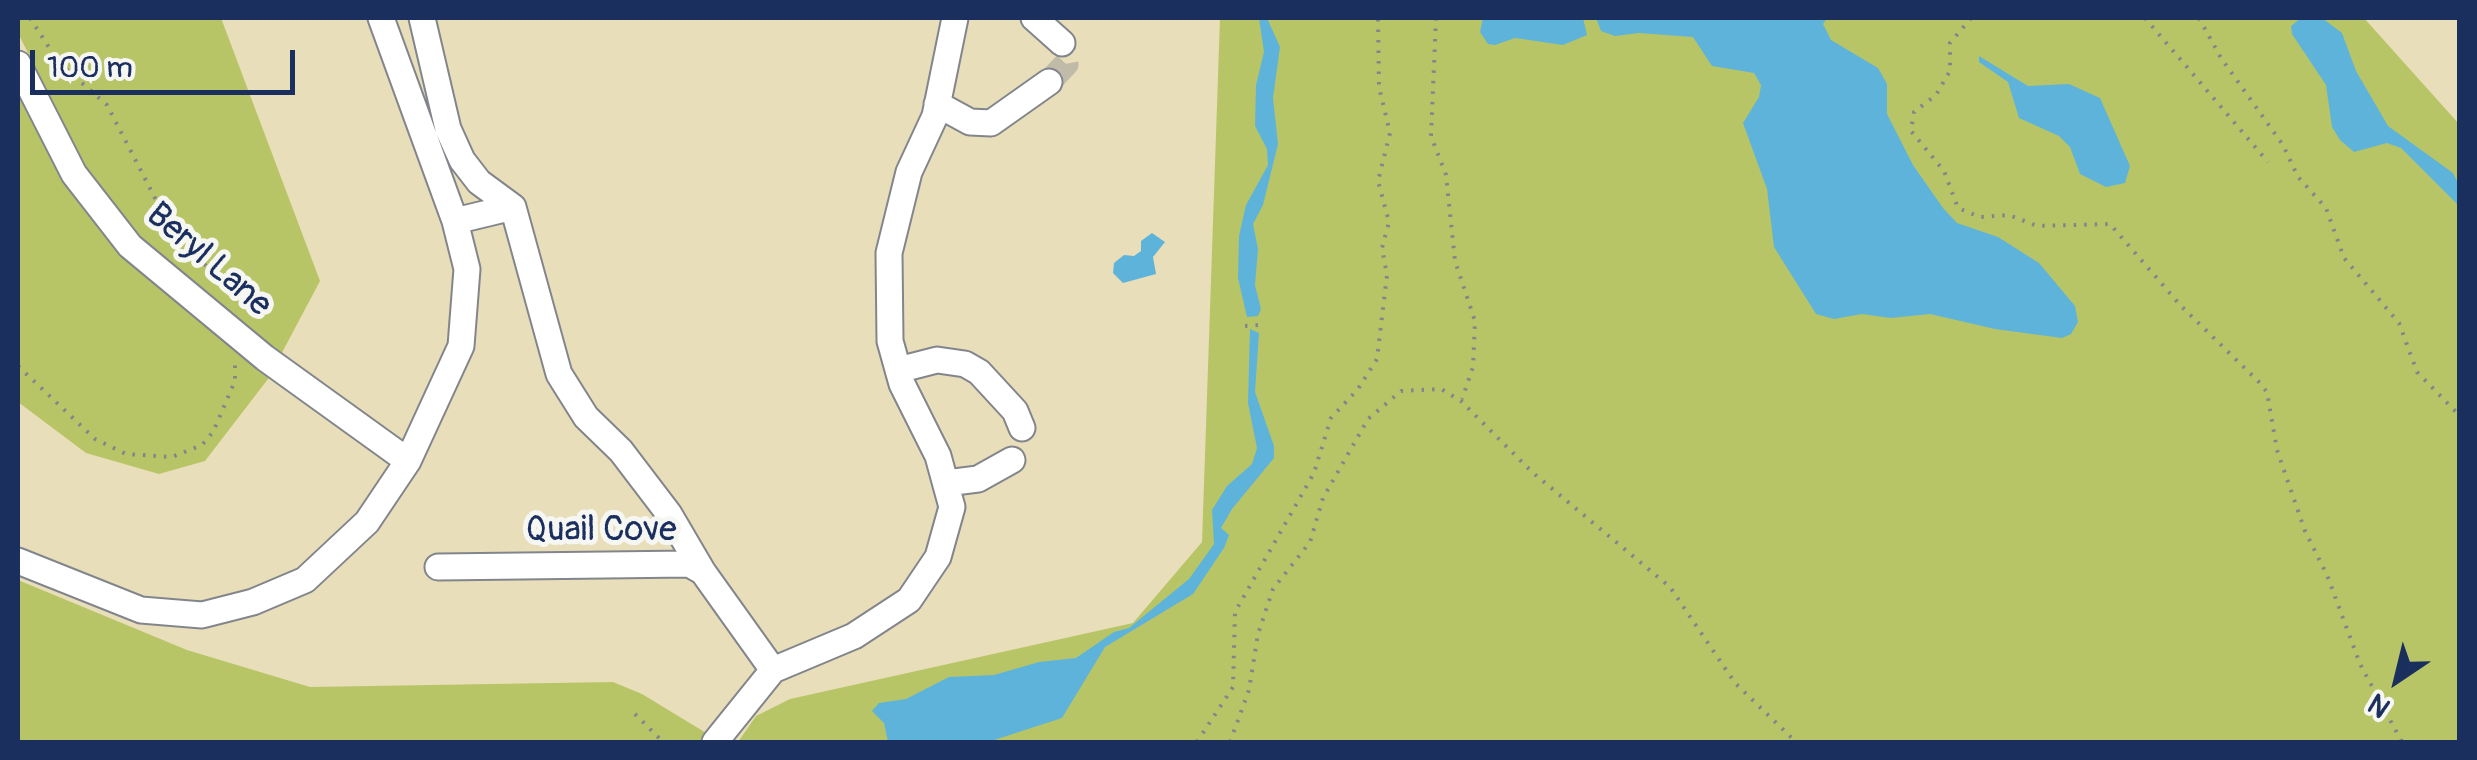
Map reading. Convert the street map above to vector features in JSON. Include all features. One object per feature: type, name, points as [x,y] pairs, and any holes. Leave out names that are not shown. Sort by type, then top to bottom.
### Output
[{"type":"street","points":[[18,561],[141,610],[202,615],[253,602],[305,580],[367,522],[408,461],[460,346],[467,269],[454,221],[381,18]]},
{"type":"street","points":[[422,18],[448,130],[462,160],[480,182],[513,207],[560,374],[586,417],[621,451],[669,514],[703,572]]},
{"type":"street","points":[[715,742],[772,670],[854,636],[909,600],[938,557],[952,506],[938,456],[898,370],[890,341],[889,253],[909,172],[938,104],[955,18]]},
{"type":"street","points":[[1034,18],[1062,43]]},
{"type":"street","name":"Beryl Lane","points":[[18,64],[74,174],[130,246],[264,358],[408,461]]},
{"type":"street","points":[[938,104],[970,122],[990,123],[1049,82]]},
{"type":"street","points":[[454,221],[513,207]]},
{"type":"street","points":[[898,370],[937,360],[965,364],[1005,400],[1022,428]]},
{"type":"street","points":[[946,483],[978,479],[1012,460]]},
{"type":"street","name":"Quail Cove","points":[[438,568],[674,561],[703,572],[772,670]]},
{"type":"path","points":[[1198,742],[1232,687],[1235,612],[1314,474],[1331,418],[1358,389],[1377,359],[1387,275],[1382,248],[1389,222],[1378,182],[1390,133],[1379,86],[1378,18]]},
{"type":"path","points":[[1436,18],[1431,136],[1446,175],[1455,261],[1475,321],[1473,367],[1462,401]]},
{"type":"path","points":[[1972,18],[1950,43],[1950,71],[1936,94],[1914,112],[1911,131],[1944,171],[1958,208],[1980,217],[2010,215],[2038,226],[2110,224],[2181,306],[2267,392],[2277,450],[2305,530],[2328,575],[2360,664],[2402,742]]},
{"type":"path","points":[[2145,18],[2268,162]]},
{"type":"path","points":[[2199,18],[2221,58],[2283,144],[2298,177],[2326,208],[2344,258],[2399,324],[2418,372],[2460,416]]},
{"type":"path","points":[[1245,326],[1258,325]]},
{"type":"path","points":[[1230,742],[1249,690],[1258,634],[1273,589],[1310,542],[1323,498],[1368,418],[1401,391],[1441,388],[1462,401],[1532,472],[1670,587],[1735,683],[1796,742]]},
{"type":"path","points":[[634,714],[663,742]]},
{"type":"green space","points":[[18,18],[221,18],[320,281],[268,379],[205,461],[159,474],[86,453],[18,402],[18,69],[33,63],[18,33]]},
{"type":"green space","points":[[1220,18],[2364,18],[2459,124],[2459,742],[738,742],[756,716],[790,699],[1133,623],[1202,542]]},
{"type":"green space","points":[[18,580],[187,650],[310,687],[613,682],[642,694],[721,742],[18,742]]},
{"type":"water","points":[[1259,18],[1267,18],[1280,47],[1273,98],[1278,144],[1263,205],[1253,224],[1258,249],[1255,285],[1261,309],[1258,316],[1247,317],[1238,278],[1239,236],[1246,205],[1268,165],[1267,149],[1255,126],[1256,85],[1264,52]]},
{"type":"water","points":[[1483,18],[1583,18],[1587,35],[1563,45],[1515,38],[1488,44],[1480,32]]},
{"type":"water","points":[[1596,18],[1827,18],[1823,24],[1831,40],[1878,68],[1887,84],[1887,114],[1913,165],[1943,208],[1957,223],[1998,237],[2039,263],[2075,306],[2078,322],[2071,334],[2062,338],[1995,329],[1930,314],[1891,318],[1862,314],[1834,319],[1816,314],[1774,247],[1767,189],[1743,123],[1759,97],[1761,85],[1754,73],[1712,66],[1693,37],[1639,33],[1615,36],[1601,31]]},
{"type":"water","points":[[2301,18],[2322,18],[2342,33],[2356,71],[2388,126],[2453,173],[2459,185],[2459,206],[2401,148],[2387,143],[2354,152],[2340,140],[2332,127],[2326,85],[2292,34],[2291,26]]},
{"type":"water","points":[[1979,56],[2028,86],[2069,84],[2100,98],[2130,166],[2125,183],[2106,187],[2080,174],[2070,147],[2059,136],[2019,118],[2008,82],[1979,62]]},
{"type":"water","points":[[1152,233],[1165,242],[1153,257],[1156,274],[1123,283],[1113,273],[1114,263],[1124,255],[1134,256],[1141,251],[1141,241]]},
{"type":"water","points":[[1250,329],[1259,333],[1255,392],[1274,446],[1274,458],[1232,509],[1221,528],[1229,535],[1224,548],[1193,594],[1105,647],[1062,718],[988,742],[888,742],[884,723],[872,711],[879,703],[906,699],[949,677],[994,675],[1039,662],[1076,658],[1114,632],[1129,628],[1189,579],[1214,544],[1212,510],[1227,486],[1252,464],[1257,448],[1248,403]]},
{"type":"tunnel","points":[[1049,82],[1066,64],[1062,43]]}]
